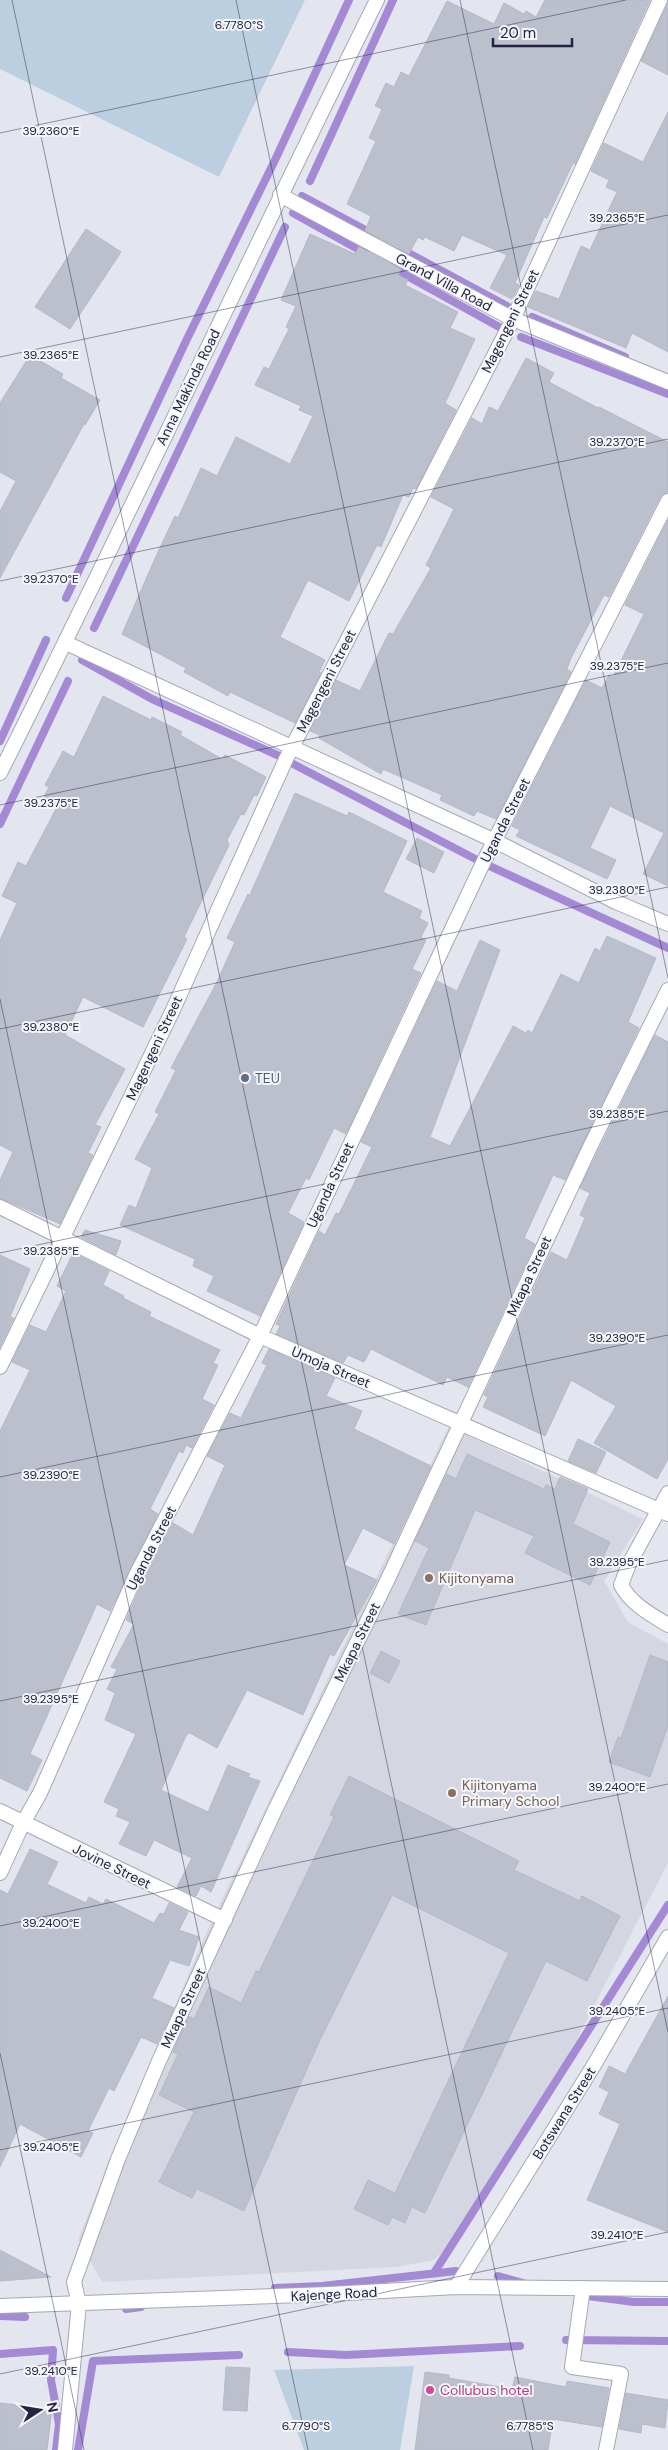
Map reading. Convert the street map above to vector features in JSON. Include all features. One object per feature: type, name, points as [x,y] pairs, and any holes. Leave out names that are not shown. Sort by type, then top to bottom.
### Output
[{"type":"street","name":"Anna Makinda Road","points":[[0,774],[66,643],[280,194],[377,0]]},
{"type":"street","name":"Magengeni Street","points":[[0,1367],[172,1012],[292,748],[513,319],[660,0]]},
{"type":"street","name":"Grand Villa Road","points":[[280,194],[513,319],[668,382]]},
{"type":"street","name":"Uganda Street","points":[[0,1873],[23,1823],[40,1792],[136,1575],[260,1336],[495,841],[668,501]]},
{"type":"street","points":[[66,643],[495,841],[564,878],[668,924]]},
{"type":"street","name":"Mkapa Street","points":[[65,2450],[79,2304],[74,2282],[118,2159],[158,2061],[591,1145],[668,990]]},
{"type":"street","name":"Umoja Street","points":[[0,1207],[260,1336],[664,1512]]},
{"type":"street","points":[[668,1493],[664,1512],[629,1564],[621,1585],[627,1595],[642,1609],[668,1625]]},
{"type":"street","name":"Jovine Street","points":[[0,1811],[224,1920]]},
{"type":"street","name":"Botswana Street","points":[[456,2287],[594,2065],[668,1938]]},
{"type":"street","name":"Kajenge Road","points":[[0,2306],[329,2294],[456,2287],[668,2289]]},
{"type":"street","points":[[583,2288],[572,2367],[621,2374],[606,2450]]},
{"type":"shaded area","points":[[0,0],[305,0],[219,177],[0,69]]},
{"type":"shaded area","name":"Kijitonyama Primary School","points":[[449,1426],[643,1519],[604,1581],[628,1622],[668,1644],[668,1863],[557,2077],[462,2233],[434,2260],[396,2267],[102,2282],[78,2240],[129,2112],[211,1922]]},
{"type":"shaded area","points":[[414,2366],[400,2450],[304,2450],[274,2370]]},
{"type":"building","points":[[545,0],[650,0],[575,164],[573,163],[547,218],[544,217],[515,283],[519,285],[512,299],[490,288],[507,255],[462,235],[454,251],[425,237],[423,240],[418,237],[409,254],[365,231],[371,216],[347,204],[376,141],[369,138],[382,109],[375,106],[386,83],[394,87],[401,72],[409,76],[447,1],[494,24],[504,3],[524,14],[526,11],[536,17]]},
{"type":"building","points":[[668,3],[668,75],[641,61]]},
{"type":"building","points":[[668,112],[668,352],[632,333],[626,348],[528,307],[536,291],[559,299],[581,246],[590,250],[617,192],[606,187],[609,180],[591,171],[604,143],[643,162]]},
{"type":"building","points":[[86,229],[121,252],[70,329],[35,307]]},
{"type":"building","points":[[310,234],[355,254],[359,247],[401,269],[398,275],[408,280],[405,285],[458,312],[450,328],[475,339],[445,403],[456,410],[416,489],[413,488],[409,497],[403,495],[381,547],[377,545],[349,601],[308,580],[280,637],[325,660],[319,672],[321,673],[295,723],[230,692],[228,696],[184,672],[186,668],[122,634],[175,516],[178,518],[201,468],[217,476],[236,437],[290,464],[313,416],[299,410],[301,406],[255,385],[264,367],[269,369],[289,329],[286,327],[296,306],[281,300]]},
{"type":"building","points":[[30,355],[63,374],[61,378],[100,400],[84,424],[0,578],[0,511],[16,481],[0,472],[0,403]]},
{"type":"building","points":[[526,358],[554,373],[549,382],[668,442],[668,492],[660,497],[609,597],[604,595],[571,658],[567,669],[571,672],[496,819],[477,811],[474,816],[440,800],[442,795],[383,769],[381,774],[319,738],[320,735],[310,731],[336,680],[360,691],[389,633],[393,634],[431,568],[426,565],[454,509],[431,497],[472,418],[482,424],[489,407],[498,411]]},
{"type":"building","points":[[668,520],[668,886],[643,874],[664,833],[610,806],[590,848],[616,860],[607,879],[516,836],[520,830],[512,826],[586,680],[602,688],[609,675],[613,677],[644,614],[625,605]]},
{"type":"building","points":[[103,696],[151,720],[152,717],[182,732],[180,735],[222,759],[225,755],[266,777],[257,796],[254,795],[244,815],[241,814],[227,840],[229,845],[184,937],[187,939],[143,1027],[83,997],[65,1035],[125,1069],[95,1125],[101,1127],[88,1153],[93,1155],[60,1224],[0,1198],[0,1180],[13,1152],[0,1145],[0,940],[17,903],[2,896],[18,862],[26,866],[57,807],[43,799],[49,787],[45,785],[63,751],[74,757]]},
{"type":"building","points":[[295,793],[347,816],[349,812],[407,841],[383,892],[422,911],[419,918],[428,923],[421,937],[426,940],[412,969],[421,973],[346,1134],[334,1128],[309,1180],[306,1178],[288,1213],[304,1222],[260,1316],[207,1291],[214,1276],[193,1266],[195,1259],[120,1225],[129,1205],[136,1208],[152,1168],[135,1159],[159,1114],[155,1112],[176,1070],[171,1068],[216,984],[235,942],[227,938],[248,894],[249,897]]},
{"type":"building","points":[[417,838],[444,852],[434,873],[406,859]]},
{"type":"building","points":[[607,936],[656,958],[628,1022],[639,1028],[565,1180],[553,1175],[524,1238],[535,1244],[468,1387],[447,1377],[443,1385],[371,1349],[364,1362],[348,1355],[343,1363],[276,1334],[280,1326],[276,1324],[319,1231],[325,1235],[336,1213],[339,1214],[372,1147],[361,1142],[437,981],[457,991],[480,940],[500,950],[430,1137],[450,1146],[513,1026],[526,1033],[528,1030],[532,1033],[561,974],[579,983],[595,948],[600,951]]},
{"type":"building","points":[[655,1035],[668,1042],[668,1459],[657,1479],[594,1443],[616,1406],[571,1380],[545,1436],[483,1407],[488,1397],[484,1395],[551,1252],[567,1260],[585,1218],[580,1215],[590,1193],[580,1188]]},
{"type":"building","points":[[85,1230],[121,1241],[116,1255],[81,1237]]},
{"type":"building","points":[[73,1253],[109,1271],[103,1285],[124,1296],[123,1298],[151,1312],[149,1316],[220,1350],[213,1363],[218,1365],[202,1399],[214,1405],[192,1448],[186,1445],[183,1453],[179,1451],[150,1509],[158,1514],[110,1611],[97,1604],[30,1754],[42,1760],[27,1791],[0,1778],[0,1431],[30,1370],[12,1362],[30,1325],[46,1332],[66,1291],[57,1286]]},
{"type":"building","points":[[0,1255],[30,1269],[10,1317],[14,1318],[0,1347]]},
{"type":"building","points":[[269,1349],[335,1378],[326,1396],[362,1411],[354,1429],[431,1466],[394,1544],[363,1528],[344,1565],[377,1580],[334,1656],[330,1654],[303,1715],[247,1690],[217,1748],[190,1733],[187,1734],[161,1790],[208,1812],[228,1765],[250,1774],[248,1777],[260,1781],[211,1892],[201,1886],[196,1896],[177,1887],[192,1858],[154,1840],[146,1856],[119,1844],[130,1822],[116,1816],[119,1809],[104,1802],[136,1734],[105,1720],[115,1693],[107,1689],[117,1669],[111,1667],[134,1624],[126,1620],[144,1579],[173,1523],[193,1535],[225,1465],[207,1456],[230,1413],[241,1418],[267,1365],[262,1363]]},
{"type":"building","points":[[578,1439],[606,1452],[596,1473],[568,1461]]},
{"type":"building","points":[[467,1454],[544,1489],[546,1485],[555,1489],[560,1477],[588,1489],[573,1524],[610,1542],[590,1585],[525,1553],[534,1536],[475,1510],[426,1625],[398,1614],[429,1548],[415,1541],[447,1474],[456,1479]]},
{"type":"building","points":[[381,1651],[400,1661],[389,1683],[370,1673]]},
{"type":"building","points":[[650,1655],[668,1662],[668,1726],[650,1777],[609,1762],[618,1737],[621,1738]]},
{"type":"building","points":[[349,1776],[519,1861],[514,1870],[580,1901],[582,1896],[620,1916],[587,1981],[546,1961],[425,2213],[412,2207],[405,2223],[392,2217],[388,2225],[354,2209],[368,2180],[395,2193],[509,1953],[392,1895],[320,2040],[244,2211],[197,2189],[192,2198],[159,2182],[194,2112],[159,2095],[178,2054],[173,2052],[189,2016],[194,2019],[209,1987],[241,2003],[256,1971],[259,1972],[334,1817],[330,1815]]},
{"type":"building","points":[[30,1849],[58,1862],[47,1884],[86,1903],[89,1897],[103,1904],[106,1899],[154,1923],[160,1913],[164,1914],[169,1903],[188,1912],[179,1930],[199,1937],[189,1966],[170,1960],[152,1998],[174,2008],[157,2044],[141,2037],[114,2091],[109,2088],[88,2131],[93,2133],[81,2157],[20,2124],[0,2167],[0,1890],[8,1894]]},
{"type":"building","points":[[668,1996],[668,2232],[587,2200],[620,2124],[599,2114],[609,2092],[599,2087],[609,2066],[625,2074]]},
{"type":"building","points":[[0,2250],[51,2277],[0,2281]]},
{"type":"building","points":[[226,2367],[250,2368],[247,2411],[223,2410]]},
{"type":"building","points":[[425,2372],[449,2375],[449,2378],[512,2389],[515,2377],[566,2387],[567,2381],[609,2388],[602,2427],[553,2419],[548,2450],[415,2450]]},
{"type":"building","points":[[626,2393],[668,2400],[665,2428],[642,2424],[641,2433],[619,2429]]},
{"type":"building","points":[[0,2403],[52,2409],[47,2450],[0,2450]]},
{"type":"waterway","points":[[66,598],[186,341],[276,158],[349,0]]},
{"type":"waterway","points":[[310,181],[393,0]]},
{"type":"waterway","points":[[302,196],[373,234]]},
{"type":"waterway","points":[[293,213],[365,253]]},
{"type":"waterway","points":[[94,628],[285,227]]},
{"type":"waterway","points":[[401,249],[507,306]]},
{"type":"waterway","points":[[391,267],[501,328]]},
{"type":"waterway","points":[[532,317],[625,357]]},
{"type":"waterway","points":[[521,337],[668,394]]},
{"type":"waterway","points":[[0,741],[46,640]]},
{"type":"waterway","points":[[82,660],[152,699],[286,759],[483,863],[668,948]]},
{"type":"waterway","points":[[0,824],[68,681]]},
{"type":"waterway","points":[[434,2273],[668,1905]]},
{"type":"waterway","points":[[275,2288],[322,2286],[456,2271]]},
{"type":"waterway","points":[[498,2276],[523,2283]]},
{"type":"waterway","points":[[580,2295],[634,2302],[668,2302]]},
{"type":"waterway","points":[[126,2309],[141,2307]]},
{"type":"waterway","points":[[0,2316],[25,2317]]},
{"type":"waterway","points":[[566,2340],[668,2341]]},
{"type":"waterway","points":[[288,2352],[346,2355],[520,2346]]},
{"type":"waterway","points":[[0,2354],[53,2350],[51,2380],[59,2424],[56,2450]]},
{"type":"waterway","points":[[78,2450],[93,2361],[239,2355]]},
{"type":"place","name":"TEU","points":[[245,1078]]},
{"type":"place","name":"Kijitonyama","points":[[429,1578]]},
{"type":"place","name":"Kijitonyama Primary School","points":[[452,1793]]},
{"type":"place","name":"Collubus hotel","points":[[430,2390]]}]
